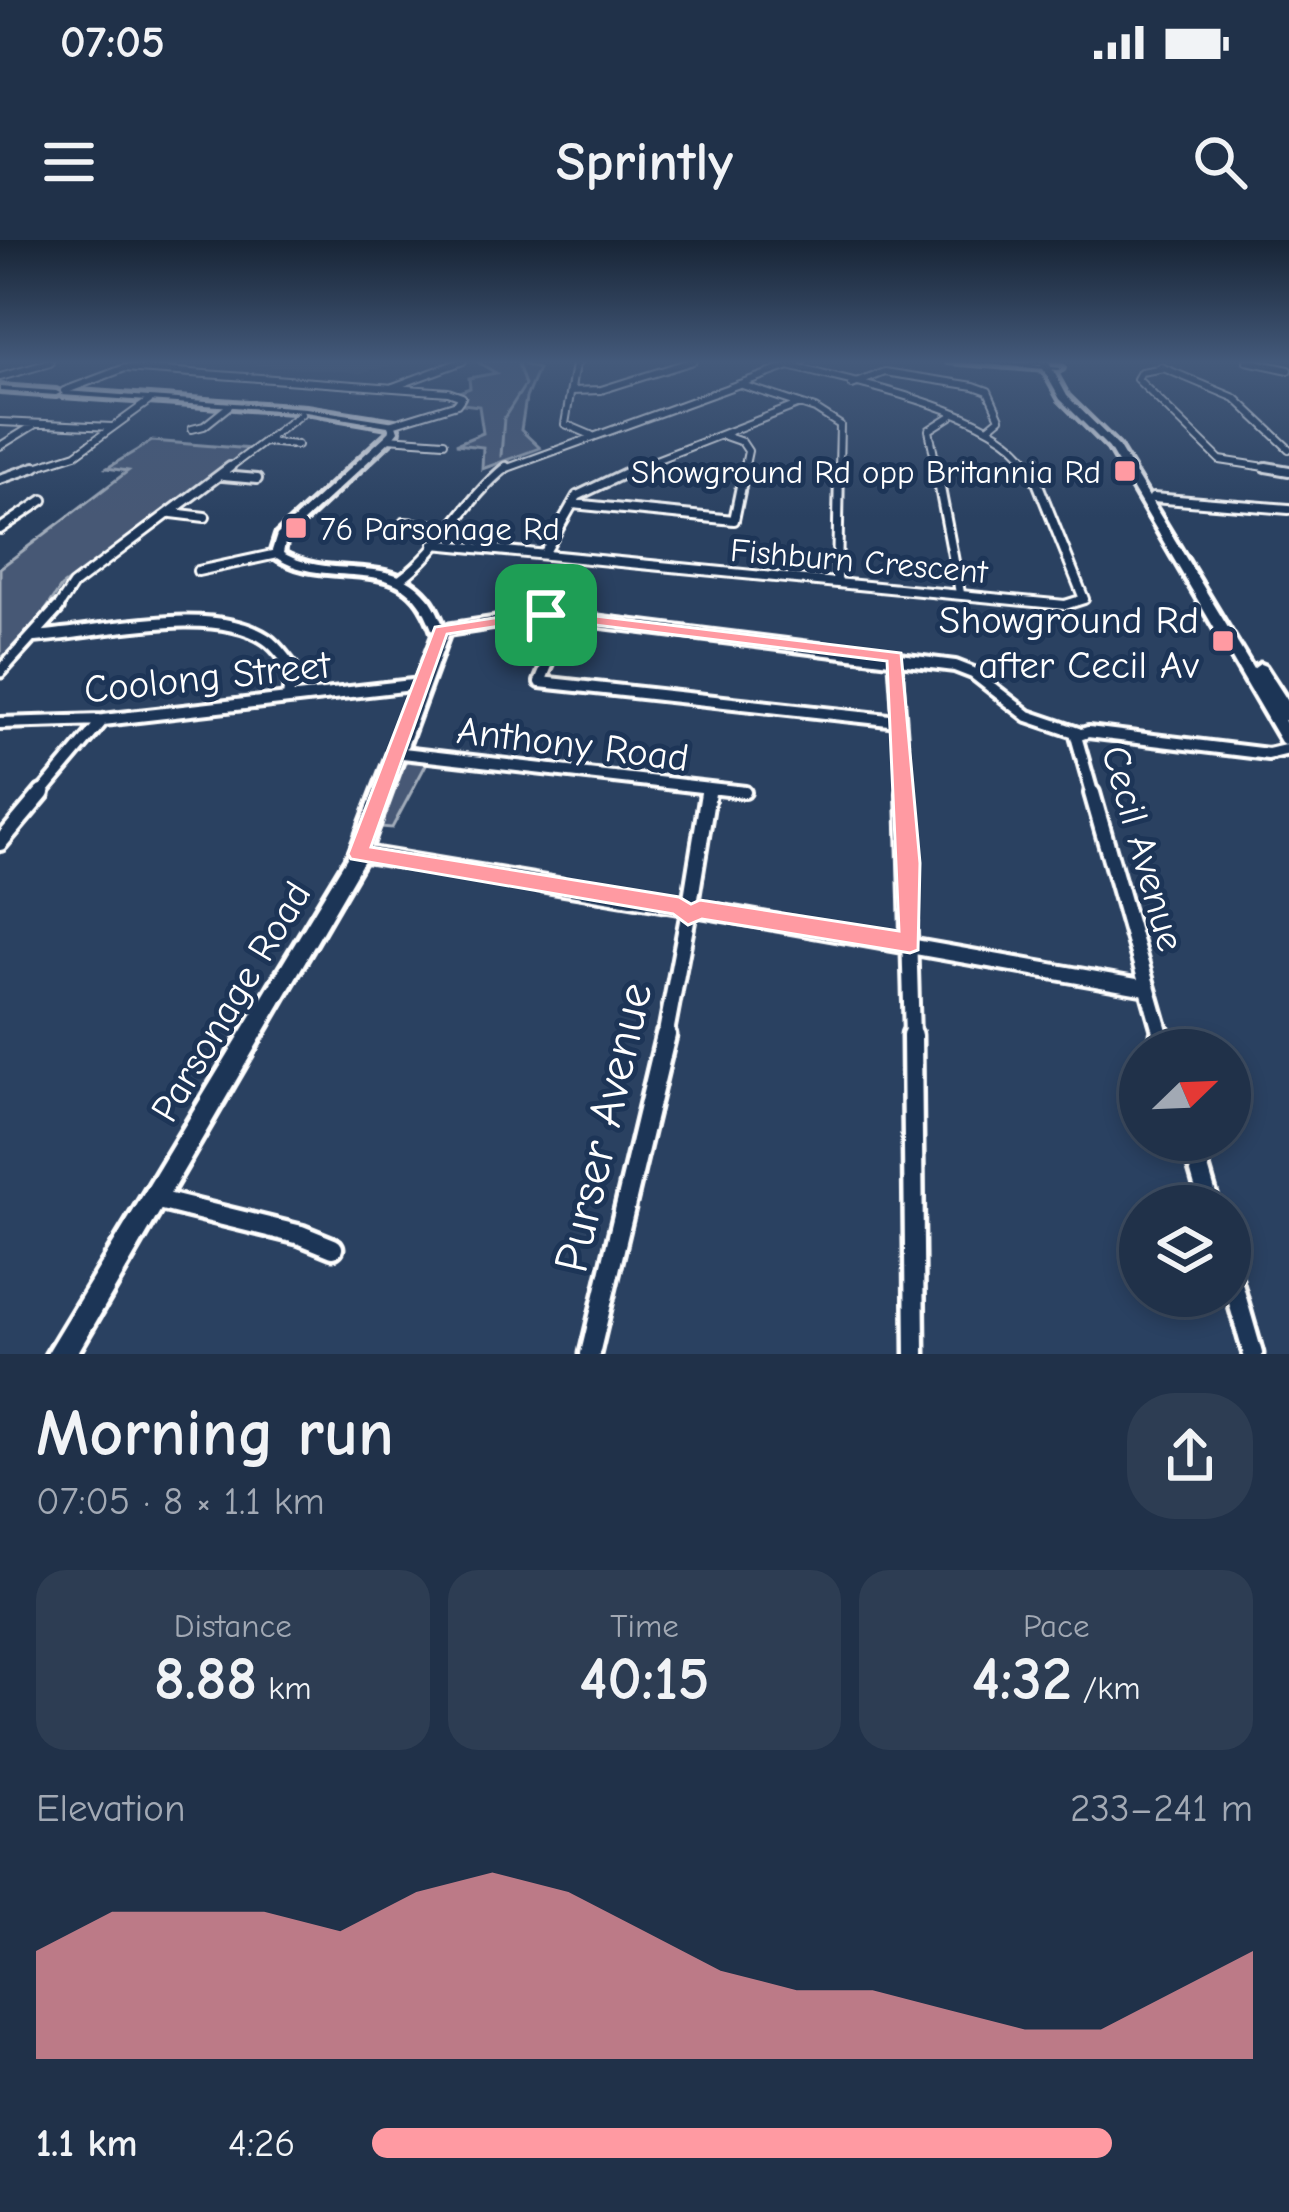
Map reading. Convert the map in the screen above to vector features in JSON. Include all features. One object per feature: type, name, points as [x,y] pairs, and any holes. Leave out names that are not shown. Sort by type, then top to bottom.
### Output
[{"type":"main road","points":[[1079,413],[1113,446],[1284,716]]},
{"type":"main road","points":[[1090,413],[1114,438],[1153,498],[1284,716],[1289,745]]},
{"type":"street","points":[[0,479],[71,457],[133,413]]},
{"type":"street","points":[[192,429],[220,413]]},
{"type":"street","points":[[302,413],[380,419],[390,431],[444,442]]},
{"type":"street","name":"Coolong Street","points":[[0,672],[76,583],[302,413]]},
{"type":"street","points":[[277,554],[281,537],[390,431],[436,413]]},
{"type":"street","points":[[567,413],[565,424],[587,436]]},
{"type":"street","points":[[401,578],[500,471],[655,413]]},
{"type":"street","points":[[544,554],[573,504],[590,486],[777,413]]},
{"type":"street","points":[[817,413],[840,425],[837,582]]},
{"type":"street","name":"Fishburn Crescent","points":[[434,544],[1072,605],[1084,599],[1028,457],[988,428],[942,413]]},
{"type":"street","points":[[988,428],[1000,418],[998,413]]},
{"type":"street","points":[[1171,413],[1216,457],[1240,466],[1289,471]]},
{"type":"street","points":[[1251,413],[1289,449]]},
{"type":"street","points":[[952,416],[928,430],[960,593]]},
{"type":"street","points":[[0,422],[114,427]]},
{"type":"street","points":[[0,446],[35,424]]},
{"type":"street","points":[[573,504],[734,520],[748,448],[722,435]]},
{"type":"street","points":[[265,442],[297,445]]},
{"type":"street","points":[[223,476],[257,478]]},
{"type":"street","points":[[1153,498],[1289,509]]},
{"type":"street","points":[[0,530],[43,500]]},
{"type":"street","points":[[1276,508],[1289,519]]},
{"type":"street","points":[[172,513],[205,517]]},
{"type":"street","points":[[404,523],[447,527]]},
{"type":"street","points":[[198,572],[277,554],[296,565],[401,578],[422,598],[440,631],[546,615],[964,669],[1028,716],[1078,733]]},
{"type":"street","points":[[567,617],[534,682],[898,721]]},
{"type":"street","points":[[34,637],[207,624],[239,628],[265,638],[292,667],[288,698]]},
{"type":"street","name":"Parsonage Road","points":[[61,1354],[358,854],[440,631]]},
{"type":"street","points":[[895,657],[910,863],[915,1354]]},
{"type":"street","name":"Coolong Street","points":[[0,723],[103,720],[421,684]]},
{"type":"street","points":[[0,843],[103,720]]},
{"type":"street","name":"Cecil Avenue","points":[[1159,1029],[1076,743],[1078,733],[1268,754],[1289,745]]},
{"type":"street","name":"Anthony Road","points":[[394,752],[746,793]]},
{"type":"street","points":[[1268,754],[1289,761]]},
{"type":"street","name":"Purser Avenue","points":[[590,1354],[664,1046],[709,789]]},
{"type":"street","points":[[358,854],[910,943],[1147,988]]},
{"type":"street","points":[[154,1199],[301,1235],[333,1248]]},
{"type":"street","points":[[1242,1317],[1253,1354]]},
{"type":"shaded area","points":[[480,413],[524,413],[521,430],[540,448],[482,469],[483,447],[456,444],[483,433]]},
{"type":"shaded area","points":[[152,441],[251,449],[61,587],[40,619],[0,660],[0,568],[128,471],[107,468]]},
{"type":"shaded area","points":[[401,758],[429,759],[392,828],[379,827]]},
{"type":"waterway","points":[[501,456],[507,413]]},
{"type":"place","name":"Showground Rd opp Britannia Rd","points":[[1125,471]]},
{"type":"place","name":"76 Parsonage Rd","points":[[296,528]]},
{"type":"place","name":"Showground Rd after Cecil Av","points":[[1223,641]]},
{"type":"route","points":[[546,615],[895,657],[910,863],[910,943],[700,909],[688,916],[679,906],[358,854],[440,631],[546,615]]}]
